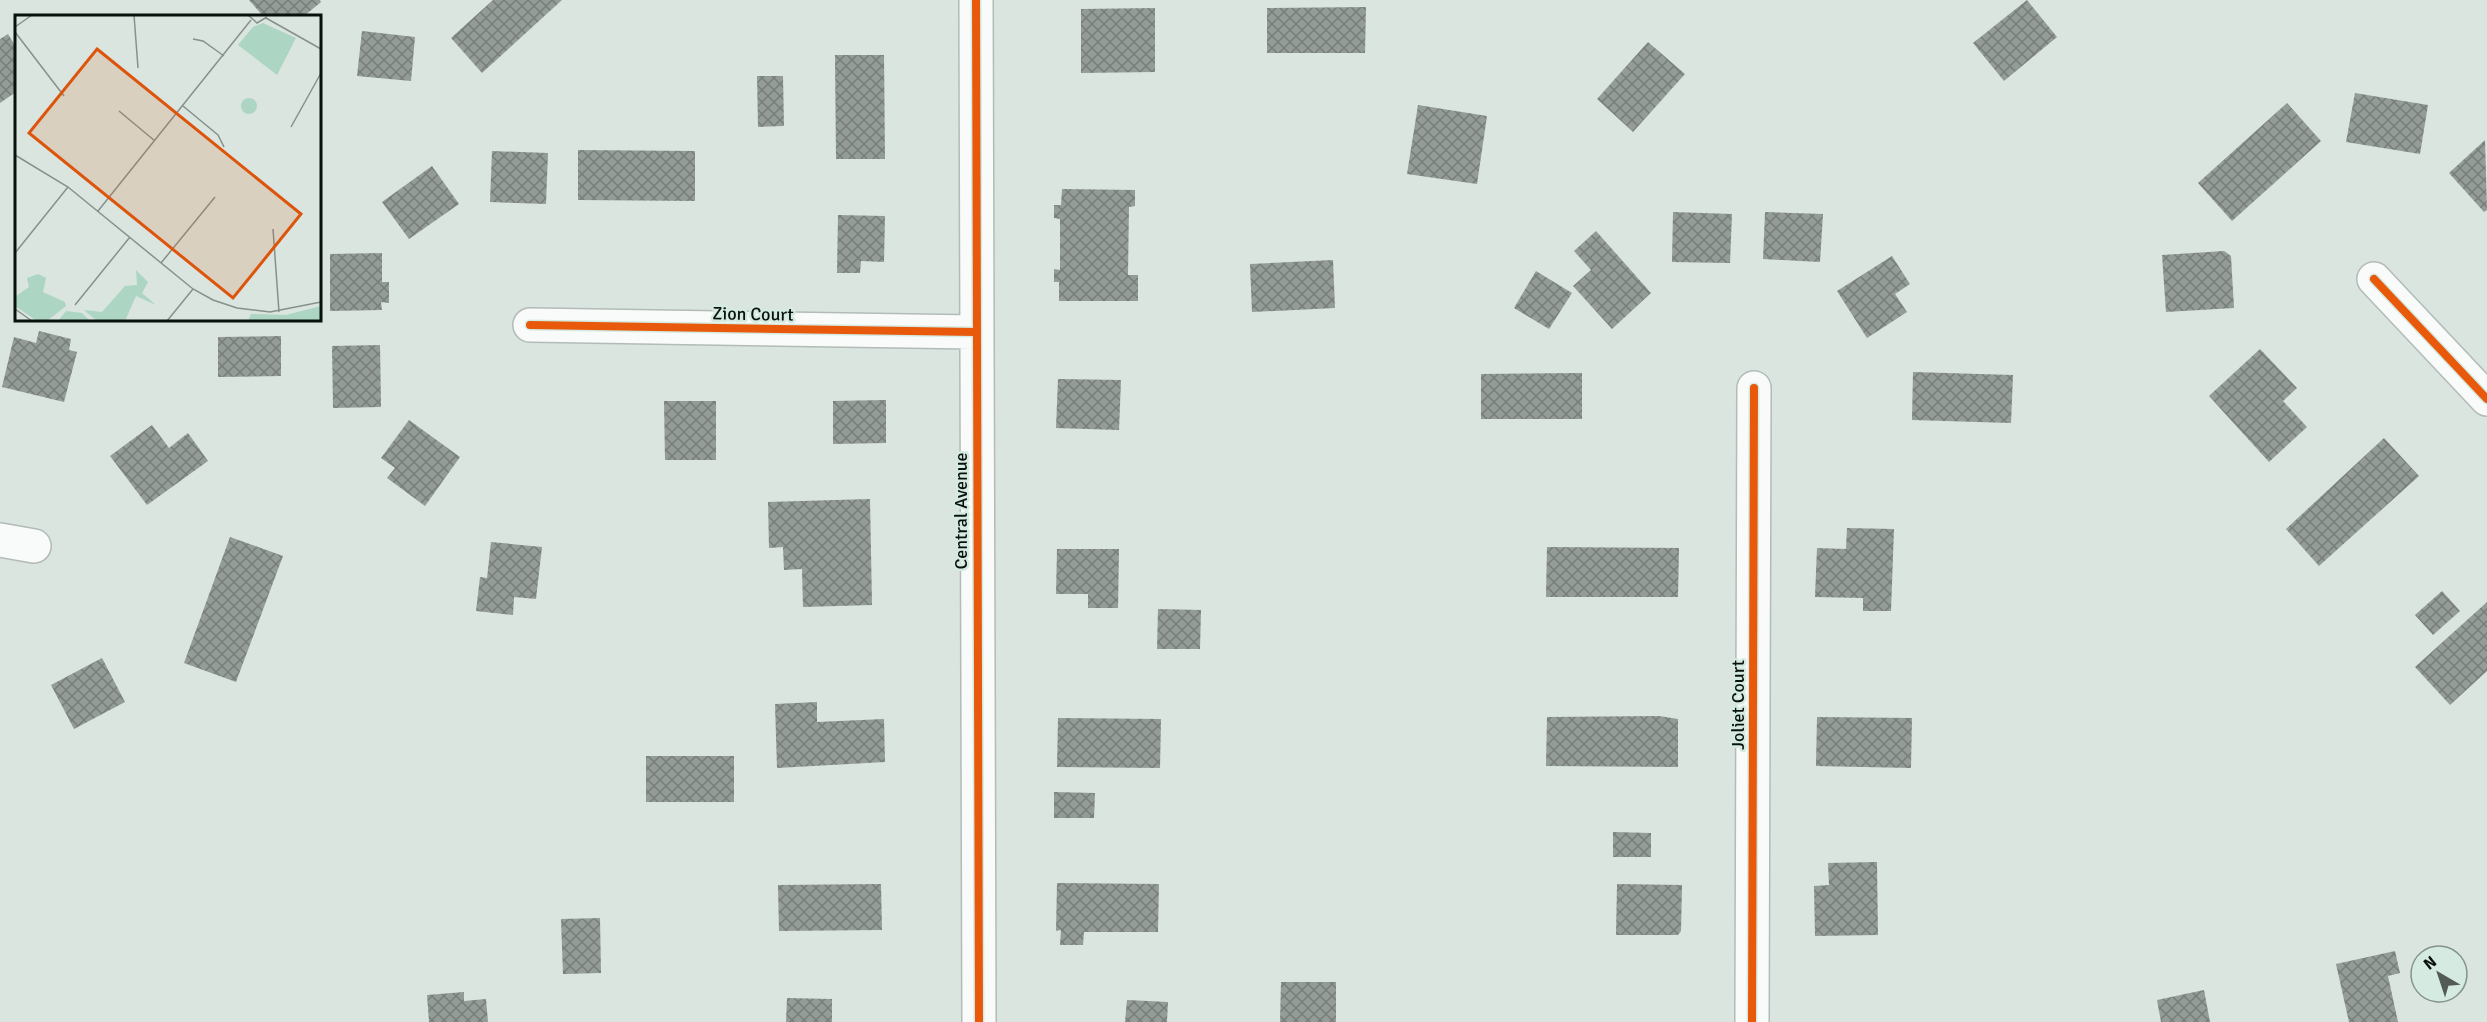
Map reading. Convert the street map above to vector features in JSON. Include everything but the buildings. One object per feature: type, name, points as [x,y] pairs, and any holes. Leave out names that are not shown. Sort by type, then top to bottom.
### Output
[{"type":"street","name":"Central Avenue","points":[[976,0],[975,332],[979,1022]]},
{"type":"street","points":[[2374,279],[2487,399]]},
{"type":"street","name":"Zion Court","points":[[530,326],[975,332]]},
{"type":"street","name":"Joliet Court","points":[[1752,1022],[1754,387]]},
{"type":"street","points":[[0,540],[34,546]]},
{"type":"cycle path","points":[[976,0],[979,1022]]},
{"type":"cycle path","points":[[2374,279],[2487,399]]},
{"type":"cycle path","points":[[530,325],[975,332]]},
{"type":"cycle path","points":[[1752,1022],[1754,388]]}]
